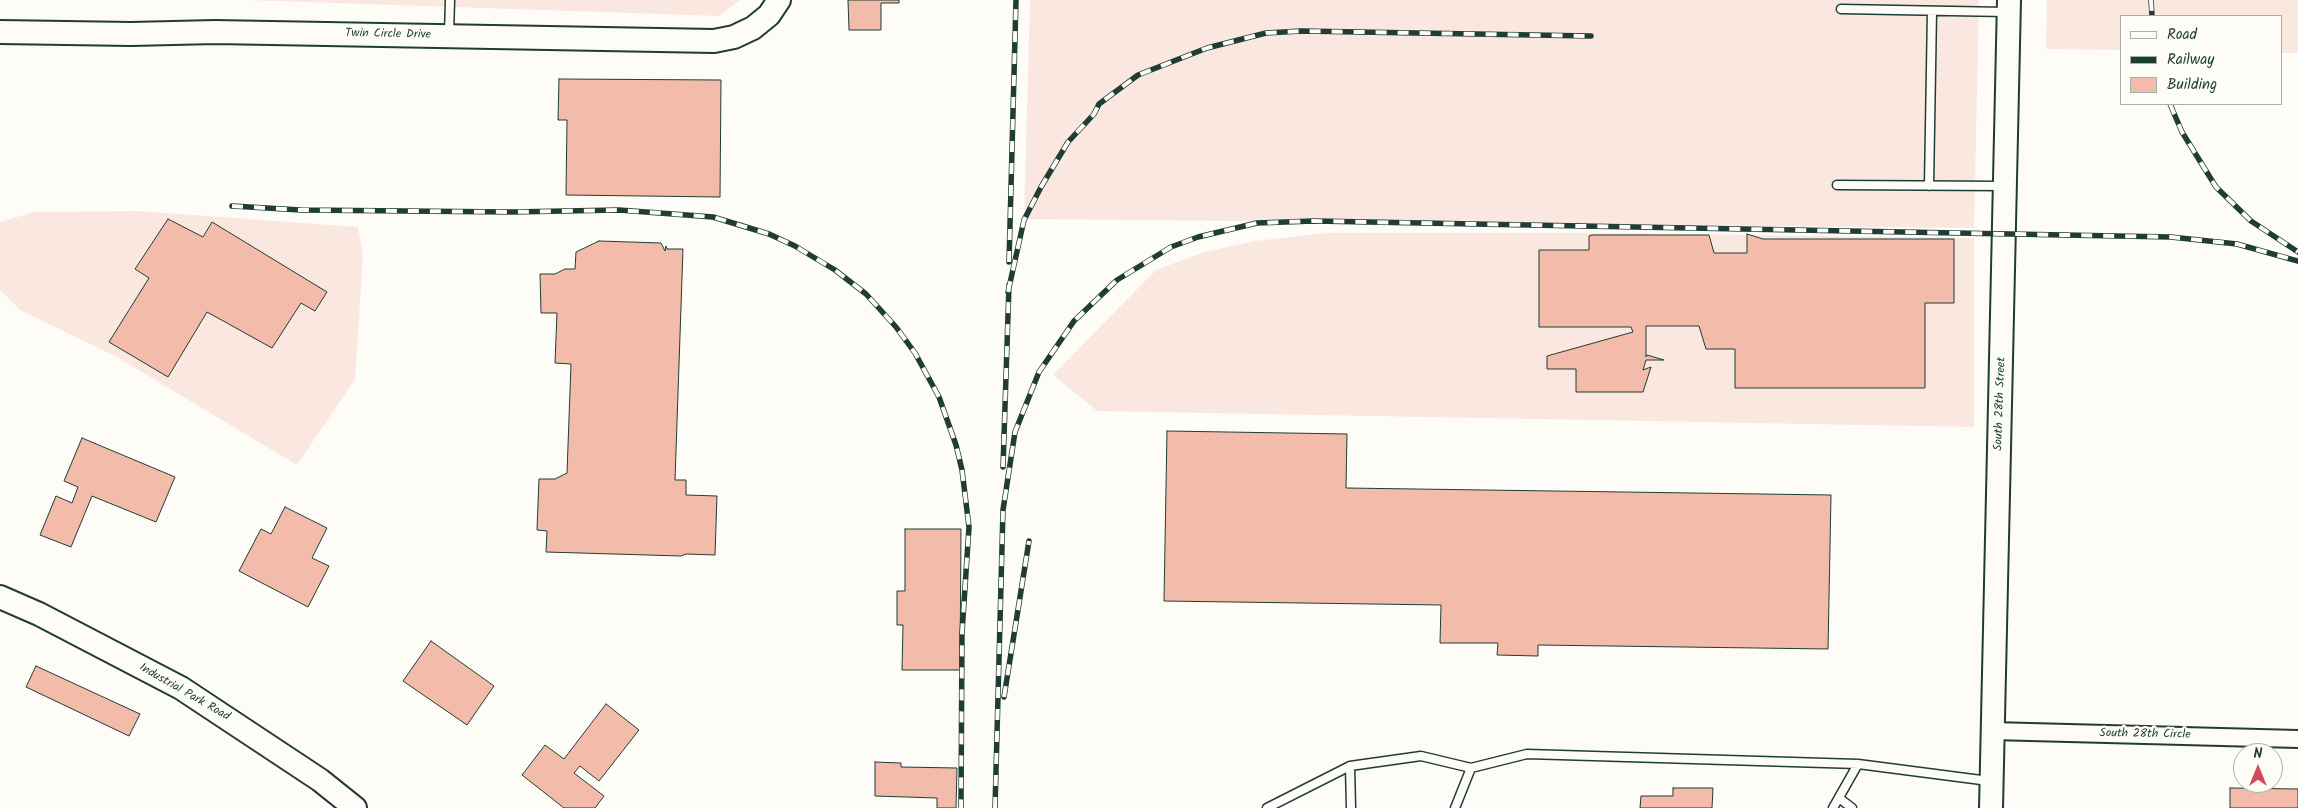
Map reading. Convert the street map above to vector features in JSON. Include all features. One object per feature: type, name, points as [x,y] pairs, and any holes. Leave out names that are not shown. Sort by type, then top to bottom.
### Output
[{"type":"street","name":"South 28th Street","points":[[1991,808],[2009,6]]},
{"type":"street","name":"Twin Circle Drive","points":[[0,32],[131,34],[215,32],[714,41],[734,37],[753,28],[774,7]]},
{"type":"street","name":"Industrial Park Road","points":[[0,597],[38,614],[181,688],[320,780],[355,808]]},
{"type":"street","name":"South 28th Circle","points":[[1992,731],[2298,738]]},
{"type":"lane","points":[[449,36],[450,0]]},
{"type":"lane","points":[[1841,9],[1932,11],[2009,6]]},
{"type":"lane","points":[[1929,186],[1932,11]]},
{"type":"lane","points":[[1837,185],[2006,186]]},
{"type":"lane","points":[[1267,808],[1350,766],[1421,756],[1471,768],[1527,754],[1858,764],[1991,781]]},
{"type":"lane","points":[[1833,808],[1858,764]]},
{"type":"lane","points":[[1350,766],[1351,808]]},
{"type":"lane","points":[[1455,808],[1471,768]]},
{"type":"lane","points":[[1838,798],[1852,808]]},
{"type":"shaded area","points":[[246,0],[740,0],[719,16]]},
{"type":"shaded area","points":[[1030,0],[1979,0],[1974,228],[1024,219]]},
{"type":"shaded area","points":[[2047,0],[2298,0],[2298,53],[2283,53],[2283,15],[2120,15],[2120,50],[2046,49]]},
{"type":"shaded area","points":[[138,211],[358,227],[363,255],[355,379],[297,465],[115,356],[20,310],[0,290],[0,222],[34,212]]},
{"type":"shaded area","points":[[1327,233],[1608,233],[1974,238],[1974,427],[1097,411],[1053,375],[1156,270],[1204,252],[1255,241]]},
{"type":"building","points":[[848,0],[899,0],[899,3],[881,3],[881,30],[849,30]]},
{"type":"building","points":[[559,79],[721,80],[720,197],[566,195],[567,120],[558,120]]},
{"type":"building","points":[[168,219],[203,237],[212,222],[327,292],[315,311],[301,303],[272,348],[207,312],[168,377],[109,342],[149,278],[135,269]]},
{"type":"building","points":[[1747,234],[1763,239],[1954,239],[1954,303],[1925,303],[1925,388],[1735,388],[1735,349],[1706,349],[1699,326],[1646,326],[1646,357],[1647,355],[1664,360],[1646,360],[1643,370],[1651,367],[1643,392],[1576,392],[1576,369],[1547,369],[1547,356],[1633,332],[1631,327],[1539,327],[1539,250],[1589,250],[1589,236],[1592,235],[1709,235],[1714,253],[1747,253]]},
{"type":"building","points":[[599,241],[661,243],[665,251],[666,246],[667,249],[683,249],[675,480],[686,480],[686,495],[717,496],[715,555],[686,554],[681,556],[546,552],[547,531],[537,530],[539,479],[555,479],[567,473],[571,364],[555,363],[557,313],[541,313],[540,274],[555,274],[565,269],[575,269],[576,252]]},
{"type":"building","points":[[1167,431],[1347,434],[1346,488],[1831,495],[1828,649],[1538,645],[1538,656],[1497,655],[1498,643],[1440,643],[1441,605],[1164,601]]},
{"type":"building","points":[[82,438],[175,477],[156,522],[92,496],[71,547],[40,535],[56,496],[72,503],[78,487],[64,481]]},
{"type":"building","points":[[285,507],[327,528],[312,558],[329,566],[308,607],[239,571],[261,529],[271,534]]},
{"type":"building","points":[[905,529],[961,529],[960,670],[902,670],[903,625],[897,625],[897,591],[905,591]]},
{"type":"building","points":[[431,641],[494,686],[467,725],[403,681]]},
{"type":"building","points":[[36,666],[140,714],[129,736],[26,687]]},
{"type":"building","points":[[606,704],[639,730],[599,781],[580,766],[574,773],[604,796],[595,808],[564,808],[522,775],[545,745],[564,759]]},
{"type":"building","points":[[875,762],[901,763],[901,767],[957,768],[956,808],[937,808],[937,798],[875,796]]},
{"type":"building","points":[[1673,788],[1713,788],[1712,808],[1640,808],[1641,796],[1673,796]]},
{"type":"building","points":[[2230,788],[2233,788],[2233,793],[2283,793],[2283,789],[2298,789],[2298,808],[2230,808]]},
{"type":"railway","points":[[1009,262],[1016,0]]},
{"type":"railway","points":[[2151,0],[2152,15]]},
{"type":"railway","points":[[1008,292],[1024,220],[1041,187],[1068,142],[1094,114],[1099,104],[1138,75],[1207,48],[1266,33],[1301,31],[1591,36]]},
{"type":"railway","points":[[2170,105],[2182,132],[2216,187],[2251,221],[2298,252]]},
{"type":"railway","points":[[232,206],[301,210],[511,212],[619,210],[713,217],[769,234],[795,246],[835,270],[866,294],[896,327],[915,353],[939,397],[956,445],[962,470],[969,527],[962,633],[961,808]]},
{"type":"railway","points":[[995,808],[1003,510],[1015,432],[1039,372],[1074,321],[1117,280],[1171,247],[1198,237],[1257,223],[1314,221],[2171,237],[2237,244],[2298,261]]},
{"type":"railway","points":[[1003,467],[1009,285]]},
{"type":"railway","points":[[1004,697],[1029,541]]}]
